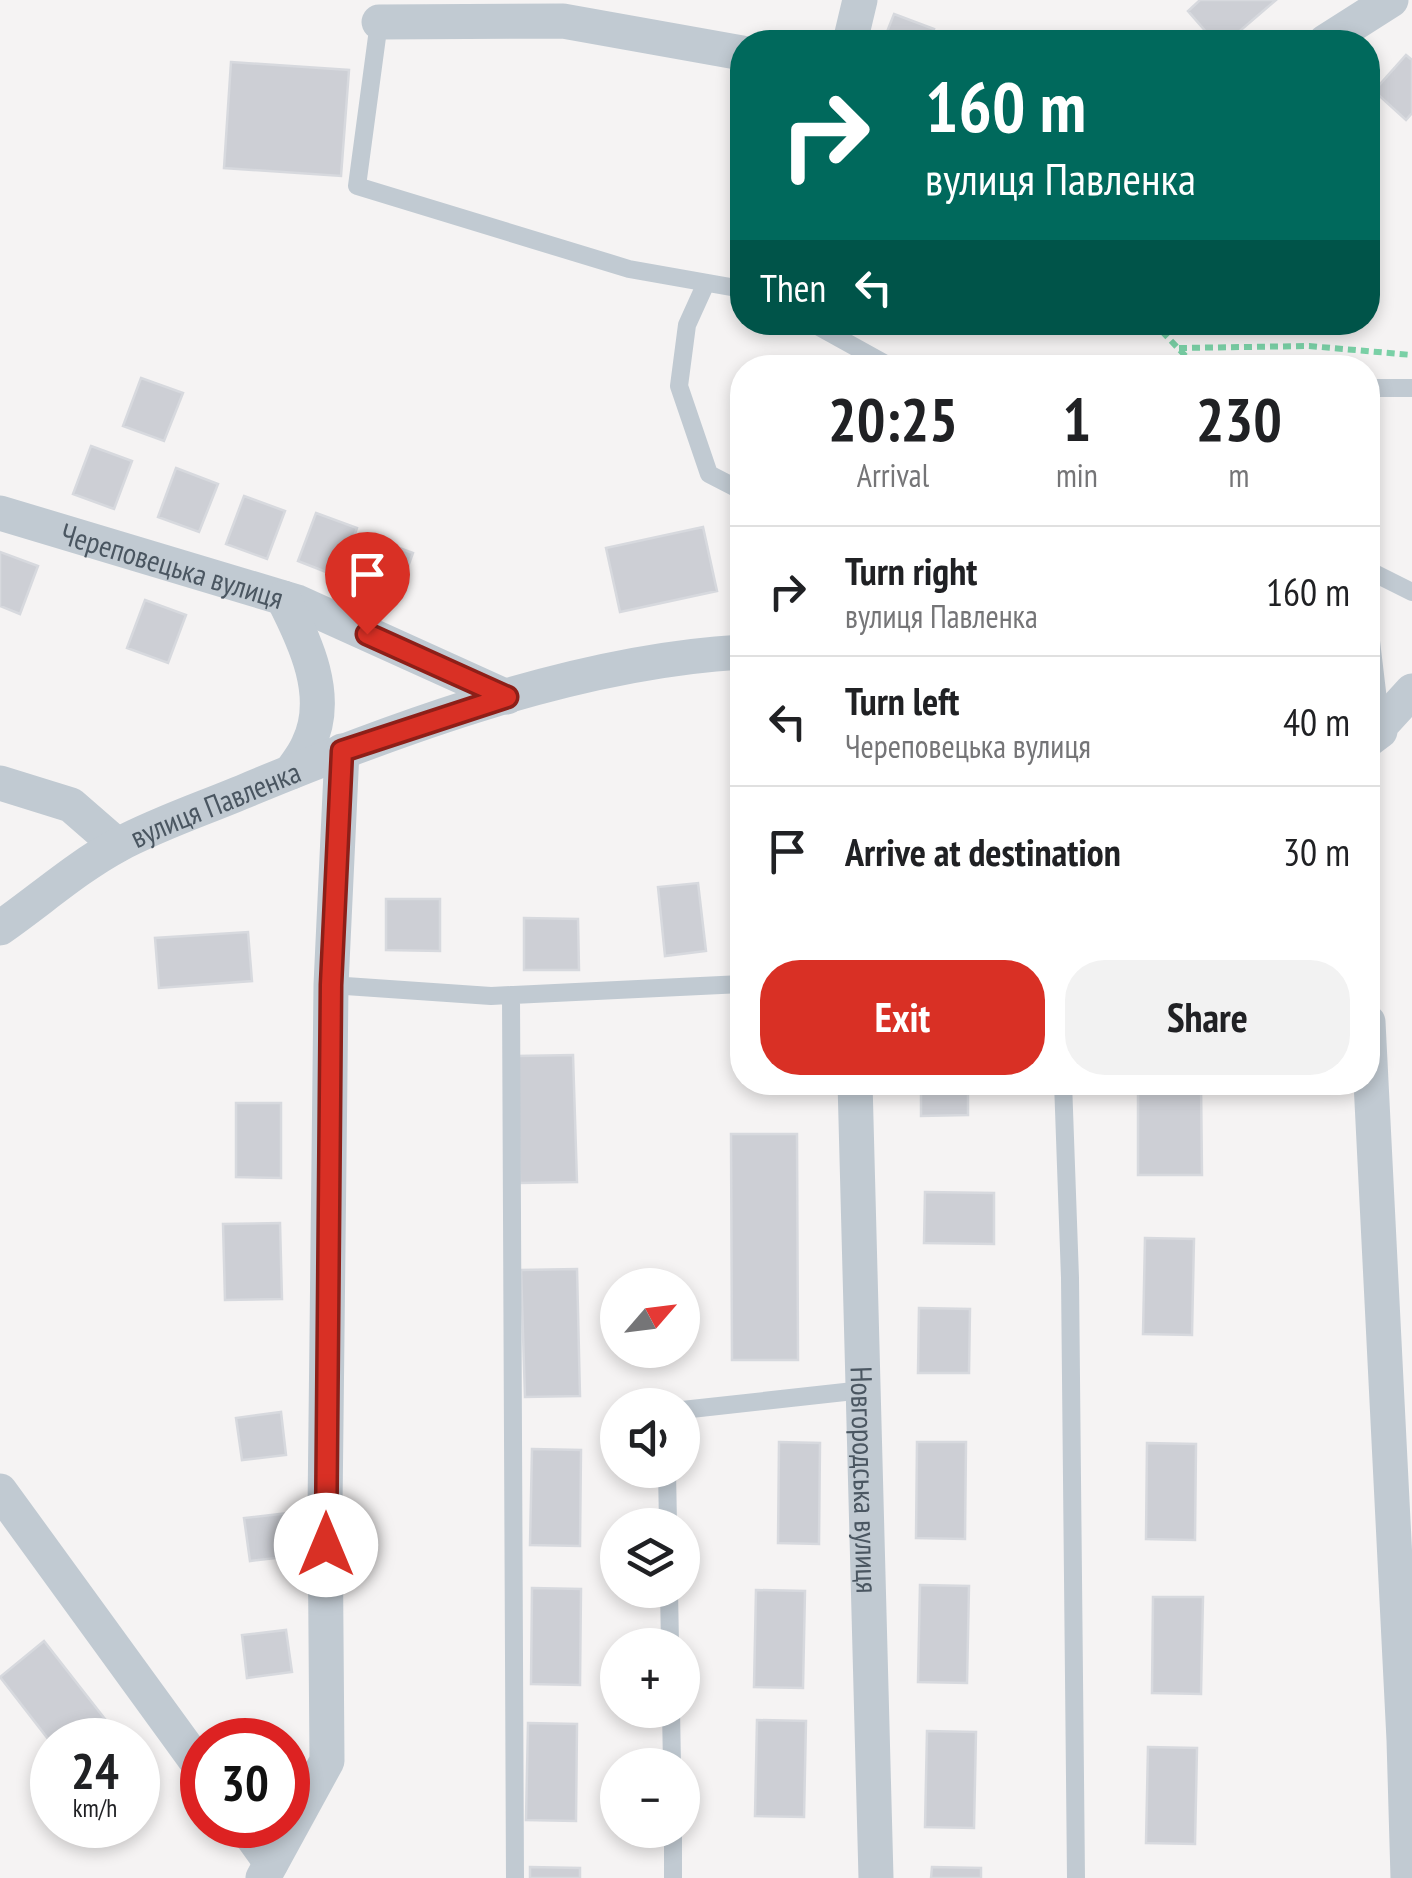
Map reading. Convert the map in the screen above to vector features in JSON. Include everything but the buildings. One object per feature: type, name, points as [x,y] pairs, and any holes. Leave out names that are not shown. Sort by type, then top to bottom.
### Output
[{"type":"street","points":[[853,30],[860,0]]},
{"type":"street","points":[[1344,30],[1391,0]]},
{"type":"street","points":[[379,22],[563,22],[730,51]]},
{"type":"street","name":"Череповецька вулиця","points":[[0,513],[283,598],[507,697]]},
{"type":"street","points":[[283,598],[312,662],[316,695],[314,729],[291,772]]},
{"type":"street","points":[[507,697],[688,655],[730,653]]},
{"type":"street","points":[[1380,727],[1412,691]]},
{"type":"street","name":"вулиця Павленка","points":[[0,928],[117,845],[342,751],[507,697]]},
{"type":"street","points":[[267,1870],[327,1761],[325,1509],[331,985],[342,751]]},
{"type":"street","points":[[0,784],[71,805],[117,845]]},
{"type":"street","name":"Новгородська вулиця","points":[[855,1095],[876,1878]]},
{"type":"street","points":[[1372,1095],[1408,1740],[1408,1878]]},
{"type":"street","points":[[0,1491],[180,1738]]},
{"type":"lane","points":[[379,22],[357,186],[630,268],[730,287]]},
{"type":"lane","points":[[706,283],[688,325],[679,386],[709,474],[730,485]]},
{"type":"lane","points":[[833,335],[870,355]]},
{"type":"lane","points":[[1380,388],[1412,388]]},
{"type":"lane","points":[[1380,576],[1412,592]]},
{"type":"lane","points":[[331,985],[510,995],[730,985]]},
{"type":"lane","points":[[510,995],[515,1878]]},
{"type":"lane","points":[[1063,1095],[1070,1278],[1076,1878]]},
{"type":"lane","points":[[700,1408],[863,1390]]},
{"type":"lane","points":[[672,1848],[673,1878]]},
{"type":"path","points":[[1166,335],[1185,355]]},
{"type":"path","points":[[1179,348],[1309,346],[1412,355]]},
{"type":"route","points":[[326,1545],[331,985],[342,751],[507,697],[367,634]]}]
